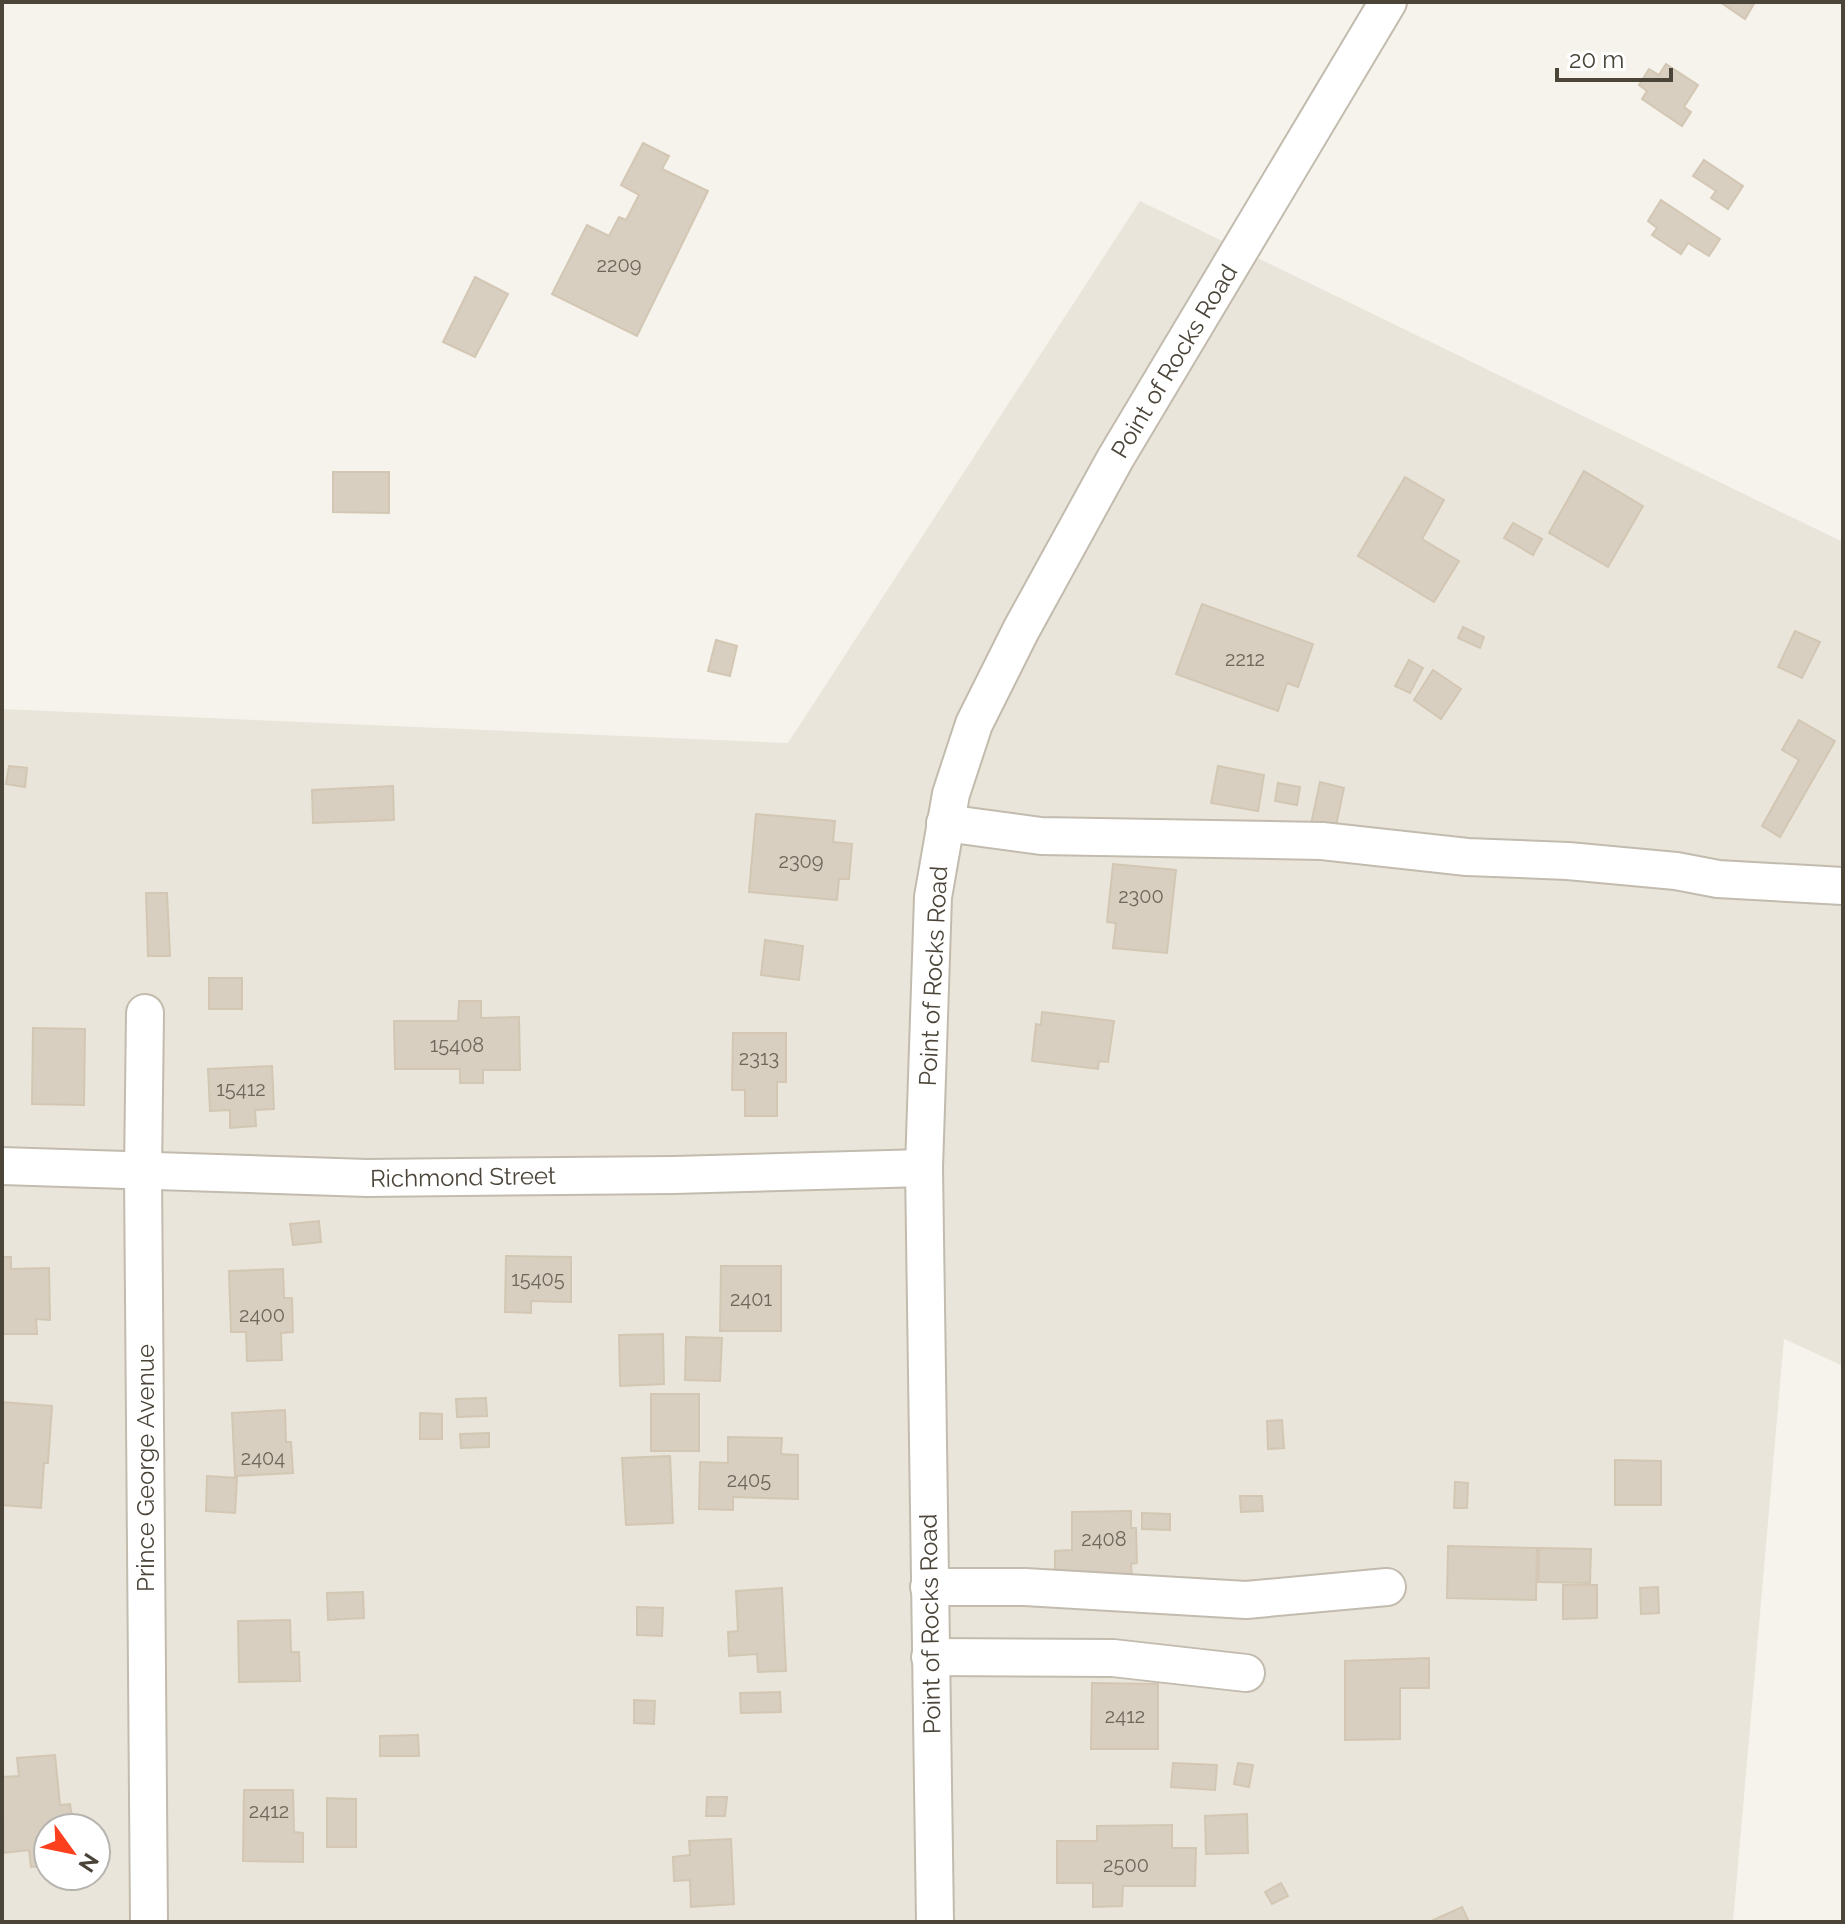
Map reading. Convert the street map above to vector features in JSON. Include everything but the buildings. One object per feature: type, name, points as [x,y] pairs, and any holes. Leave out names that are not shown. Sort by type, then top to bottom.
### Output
[{"type":"street","name":"Point of Rocks Road","points":[[935,1922],[924,1168],[933,897],[945,823],[974,724],[1021,630],[1115,459],[1388,2]]},
{"type":"street","points":[[945,823],[1041,836],[1322,841],[1467,857],[1568,861],[1676,871],[1718,879],[1843,886]]},
{"type":"street","name":"Prince George Avenue","points":[[145,1013],[143,1173],[149,1922]]},
{"type":"street","name":"Richmond Street","points":[[2,1166],[367,1178],[674,1175],[924,1168]]},
{"type":"street","points":[[929,1587],[1025,1587],[1246,1600],[1387,1587]]},
{"type":"street","points":[[930,1657],[1113,1658],[1246,1673]]},
{"type":"shaded area","points":[[1140,201],[1843,542],[1843,1366],[1784,1339],[1733,1922],[2,1922],[2,709],[788,743]]}]
